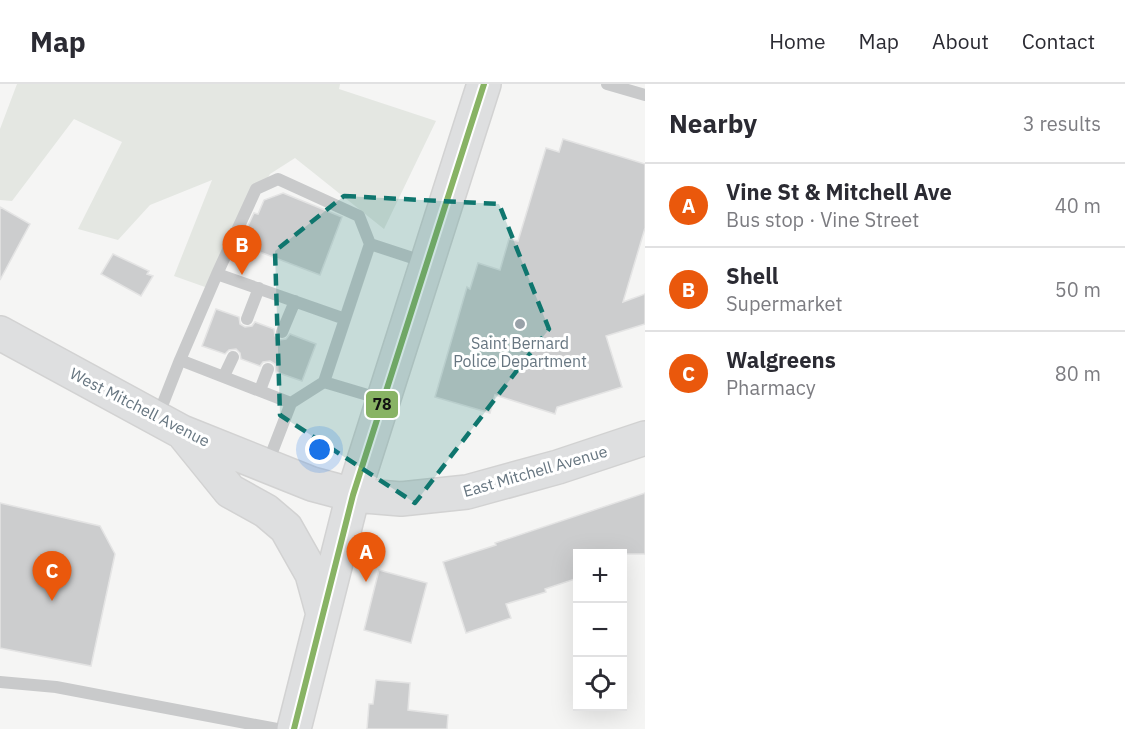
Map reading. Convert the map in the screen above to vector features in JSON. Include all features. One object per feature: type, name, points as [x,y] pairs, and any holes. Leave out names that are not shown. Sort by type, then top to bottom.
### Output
[{"type":"main road","points":[[294,729],[353,495],[484,84]]},
{"type":"main road","name":"West Mitchell Avenue","points":[[0,333],[170,425],[312,484],[353,495]]},
{"type":"main road","points":[[170,425],[230,492],[266,511],[286,528],[312,574],[323,614]]},
{"type":"main road","name":"East Mitchell Avenue","points":[[353,495],[401,500],[467,492],[558,467],[645,438]]},
{"type":"lane","points":[[607,84],[645,95]]},
{"type":"lane","points":[[170,425],[180,360],[217,274],[256,189],[278,179],[359,216],[370,244],[324,382],[291,403],[267,466]]},
{"type":"lane","points":[[370,244],[427,262]]},
{"type":"lane","points":[[217,274],[345,319]]},
{"type":"lane","points":[[247,319],[259,288]]},
{"type":"lane","points":[[282,332],[295,301]]},
{"type":"lane","points":[[224,376],[232,357]]},
{"type":"lane","points":[[180,360],[291,403]]},
{"type":"lane","points":[[260,390],[268,369]]},
{"type":"lane","points":[[324,382],[383,400]]},
{"type":"lane","points":[[0,682],[56,687],[277,729]]},
{"type":"highlighted area","points":[[344,196],[499,204],[549,329],[415,503],[280,415],[275,251]]},
{"type":"shaded area","points":[[17,84],[340,84],[339,89],[436,121],[384,229],[295,158],[270,174],[205,287],[174,276],[212,180],[150,205],[118,240],[78,229],[122,142],[74,119],[12,201],[0,200],[0,129]]},
{"type":"building","name":"Saint Bernard Police Department","points":[[563,139],[645,164],[645,228],[623,302],[645,294],[645,324],[606,336],[622,387],[557,407],[555,414],[495,395],[490,413],[435,397],[467,287],[470,289],[478,263],[500,270],[509,239],[518,241],[546,148],[559,152]]},
{"type":"building","points":[[283,193],[342,217],[320,275],[252,249],[257,237],[245,232],[254,213],[258,214],[264,200]]},
{"type":"building","points":[[0,207],[30,224],[0,280]]},
{"type":"building","points":[[113,254],[149,271],[147,274],[153,276],[141,296],[101,274]]},
{"type":"building","points":[[216,309],[239,317],[240,324],[245,327],[252,326],[255,322],[274,329],[275,336],[279,340],[286,339],[290,334],[316,344],[302,381],[276,372],[275,364],[270,361],[263,362],[260,366],[241,359],[236,349],[229,350],[225,354],[202,346]]},
{"type":"building","points":[[645,493],[645,554],[627,554],[627,549],[573,549],[573,580],[545,589],[546,592],[506,604],[511,618],[466,633],[443,562],[496,545],[495,543]]},
{"type":"building","points":[[0,503],[100,526],[115,554],[91,666],[0,648]]},
{"type":"building","points":[[379,570],[427,583],[411,643],[364,630]]},
{"type":"building","points":[[376,680],[410,683],[408,710],[448,715],[447,729],[367,729],[369,704],[373,704]]},
{"type":"transit line","name":"78","points":[[294,729],[353,495],[484,84]]},
{"type":"place","name":"Shell","points":[[242,275]]},
{"type":"place","name":"Saint Bernard Police Department","points":[[520,324]]},
{"type":"place","name":"Vine St & Mitchell Ave","points":[[366,582]]},
{"type":"place","name":"Walgreens","points":[[52,601]]}]
